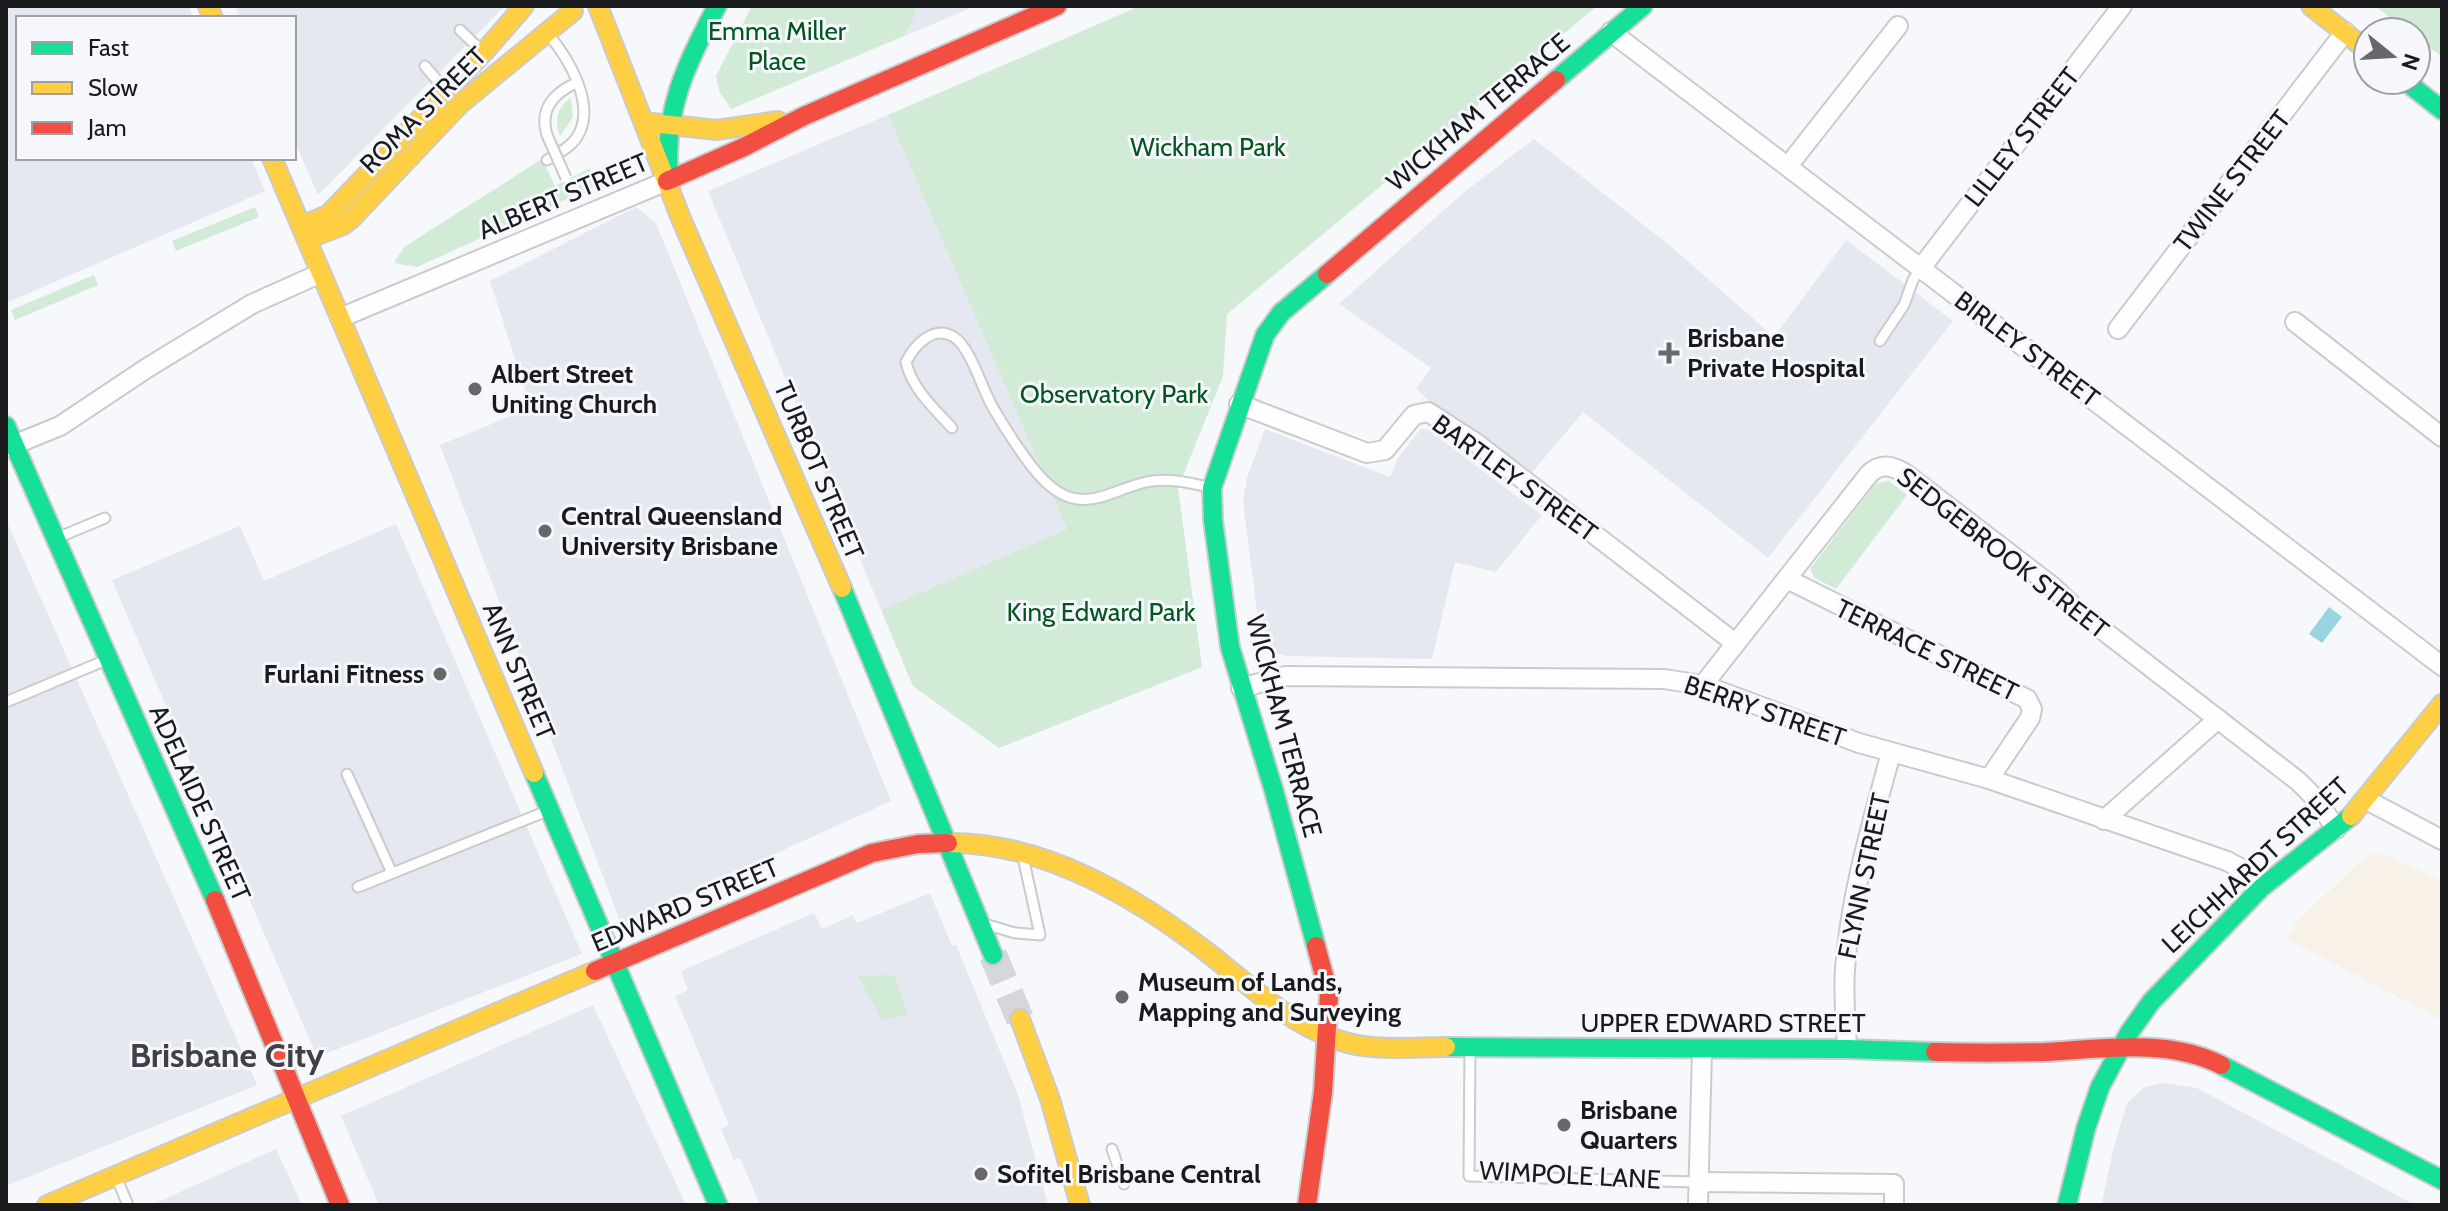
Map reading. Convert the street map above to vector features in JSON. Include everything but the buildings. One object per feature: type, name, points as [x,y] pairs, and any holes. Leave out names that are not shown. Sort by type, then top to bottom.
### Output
[{"type":"main road","name":"ROMA STREET","points":[[304,232],[328,215],[524,6]]},
{"type":"main road","name":"TURBOT STREET","points":[[598,6],[670,186],[825,547],[993,955]]},
{"type":"main road","points":[[670,186],[668,126],[675,92],[717,6]]},
{"type":"main road","name":"ALBERT STREET","points":[[670,186],[804,116],[1057,6]]},
{"type":"main road","name":"WICKHAM TERRACE","points":[[1307,1205],[1319,1129],[1329,1001],[1274,791],[1230,647],[1213,520],[1212,488],[1265,335],[1281,313],[1643,6]]},
{"type":"main road","points":[[2311,6],[2352,38]]},
{"type":"main road","name":"ROMA STREET","points":[[304,232],[337,227],[352,218],[460,104],[573,11]]},
{"type":"main road","points":[[2424,96],[2442,110]]},
{"type":"main road","name":"ALBERT STREET","points":[[644,122],[717,130],[804,116]]},
{"type":"main road","name":"ANN STREET","points":[[273,160],[718,1205]]},
{"type":"main road","name":"ADELAIDE STREET","points":[[6,426],[10,446],[229,931],[340,1205]]},
{"type":"main road","name":"LEICHHARDT STREET","points":[[2067,1205],[2094,1103],[2121,1049],[2157,994],[2261,888],[2336,829],[2365,799],[2442,704]]},
{"type":"main road","name":"EDWARD STREET","points":[[47,1205],[872,853],[901,845],[944,841],[982,844],[1022,852],[1070,870],[1136,905],[1197,946],[1290,1019],[1327,1037]]},
{"type":"main road","points":[[1020,1019],[1039,1066],[1081,1200]]},
{"type":"main road","name":"UPPER EDWARD STREET","points":[[1327,1037],[1367,1047],[1847,1049],[1996,1054],[2168,1048],[2205,1057],[2442,1180]]},
{"type":"street","name":"LILLEY STREET","points":[[1921,268],[2122,6]]},
{"type":"street","points":[[1788,166],[1898,26]]},
{"type":"street","name":"BIRLEY STREET","points":[[1611,32],[2442,666]]},
{"type":"street","name":"TWINE STREET","points":[[2118,329],[2345,32]]},
{"type":"street","name":"ALBERT STREET","points":[[340,318],[670,186]]},
{"type":"street","points":[[10,446],[60,426],[252,304],[321,273]]},
{"type":"street","points":[[2295,322],[2442,437]]},
{"type":"street","name":"BARTLEY STREET","points":[[1239,404],[1367,453],[1385,450],[1414,415],[1428,412],[1476,443],[1735,643]]},
{"type":"street","name":"SEDGEBROOK STREET","points":[[1703,685],[1869,474],[1879,467],[1892,467],[1906,474],[2053,587],[2078,611],[2303,785],[2336,829]]},
{"type":"street","name":"TERRACE STREET","points":[[1787,579],[2027,699],[2032,705],[2030,718],[1989,779]]},
{"type":"street","name":"BERRY STREET","points":[[1241,688],[1285,676],[1664,679],[1703,685],[1891,753],[1989,779],[2227,861],[2240,868],[2261,888]]},
{"type":"street","points":[[2104,820],[2218,719]]},
{"type":"street","name":"FLYNN STREET","points":[[1847,1049],[1847,947],[1891,753]]},
{"type":"street","points":[[2365,799],[2442,840]]},
{"type":"street","points":[[1698,1205],[1702,1049]]},
{"type":"street","points":[[1698,1182],[1894,1184],[1894,1205]]},
{"type":"lane","points":[[460,30],[484,52]]},
{"type":"lane","points":[[547,33],[560,49],[584,109],[580,130],[573,143],[547,160]]},
{"type":"lane","points":[[425,66],[460,104]]},
{"type":"lane","points":[[566,178],[547,135],[545,117],[550,102],[560,91],[576,83]]},
{"type":"lane","points":[[1880,341],[1904,305],[1921,268]]},
{"type":"lane","points":[[952,428],[909,376],[906,362],[920,342],[936,334],[954,337],[964,348],[993,407],[1047,484],[1063,495],[1076,500],[1093,499],[1160,480],[1190,482],[1212,488]]},
{"type":"lane","points":[[54,539],[105,518]]},
{"type":"lane","points":[[6,702],[107,659]]},
{"type":"lane","points":[[347,774],[392,873]]},
{"type":"lane","points":[[358,887],[550,809]]},
{"type":"lane","points":[[978,921],[1015,933],[1040,935],[1022,852]]},
{"type":"lane","name":"WIMPOLE LANE","points":[[1470,1048],[1469,1176],[1698,1182]]},
{"type":"lane","points":[[1112,1149],[1124,1184]]},
{"type":"lane","points":[[115,1175],[128,1205]]},
{"type":"shaded area","points":[[6,6],[189,6],[192,16],[16,16],[16,160],[252,160],[265,191],[6,303]]},
{"type":"shaded area","points":[[235,6],[505,6],[318,195],[296,145],[296,16],[239,16]]},
{"type":"shaded area","points":[[915,6],[976,6],[904,36],[916,14]]},
{"type":"shaded area","points":[[888,115],[1067,529],[881,610],[708,191]]},
{"type":"shaded area","name":"Brisbane Private Hospital","points":[[1534,139],[1673,248],[1774,337],[1846,240],[1953,321],[1768,558],[1583,412],[1530,475],[1443,413],[1416,389],[1431,368],[1339,304],[1463,193]]},
{"type":"shaded area","points":[[636,207],[656,223],[891,801],[621,924],[440,445],[531,408],[490,281]]},
{"type":"shaded area","points":[[1421,428],[1430,431],[1542,515],[1496,572],[1455,562],[1432,659],[1287,656],[1270,652],[1260,635],[1243,502],[1247,478],[1265,429],[1390,477],[1398,458]]},
{"type":"shaded area","points":[[6,520],[257,1085],[6,1186]]},
{"type":"shaded area","points":[[396,524],[582,954],[317,1057],[112,580],[240,526],[264,581]]},
{"type":"shaded area","points":[[2368,855],[2386,855],[2442,881],[2442,1020],[2287,939],[2297,921]]},
{"type":"shaded area","points":[[930,893],[952,946],[956,945],[1018,1095],[1048,1205],[760,1205],[740,1158],[734,1160],[721,1129],[729,1125],[675,996],[688,990],[681,971],[814,913],[822,929],[853,915],[857,923]]},
{"type":"shaded area","points":[[593,1005],[686,1205],[379,1205],[341,1116]]},
{"type":"shaded area","points":[[2163,1083],[2197,1088],[2415,1205],[2108,1205],[2102,1202],[2127,1103],[2143,1088]]},
{"type":"shaded area","points":[[276,1149],[302,1205],[151,1205]]},
{"type":"green space","name":"Emma Miller Place","points":[[752,6],[915,6],[916,14],[904,36],[731,109],[719,91],[716,76]]},
{"type":"green space","name":"Wickham Park","points":[[1140,6],[1597,6],[1227,314],[1223,376],[1178,488],[1202,667],[999,748],[913,686],[881,610],[1067,529],[888,115]]},
{"type":"green space","points":[[2375,6],[2442,6],[2442,57],[2432,49],[2432,16],[2388,16]]},
{"type":"green space","points":[[571,98],[573,117],[560,136],[558,115]]},
{"type":"green space","points":[[542,159],[555,186],[590,168],[598,185],[417,267],[394,263],[404,247]]},
{"type":"green space","points":[[255,207],[259,217],[176,251],[172,241]]},
{"type":"green space","points":[[94,275],[98,285],[15,320],[11,310]]},
{"type":"green space","points":[[1889,481],[1907,495],[1836,589],[1815,578],[1810,569],[1876,483]]},
{"type":"green space","points":[[894,975],[908,1015],[882,1020],[858,976]]},
{"type":"water","points":[[2329,607],[2342,617],[2322,643],[2309,634]]},
{"type":"tunnel","points":[[993,955],[1020,1019]]},
{"type":"traffic: fast","points":[[669,177],[668,153],[674,108],[687,68],[717,6]]},
{"type":"traffic: fast","points":[[1556,80],[1643,6]]},
{"type":"traffic: fast","points":[[2424,96],[2442,110]]},
{"type":"traffic: fast","points":[[1316,946],[1274,791],[1230,647],[1213,520],[1212,488],[1265,335],[1281,313],[1327,274]]},
{"type":"traffic: fast","points":[[6,426],[215,900]]},
{"type":"traffic: fast","points":[[842,588],[993,955]]},
{"type":"traffic: fast","points":[[534,773],[718,1205]]},
{"type":"traffic: fast","points":[[2067,1205],[2086,1128],[2100,1087],[2129,1033],[2151,1002],[2261,888],[2351,816]]},
{"type":"traffic: fast","points":[[1446,1047],[1935,1052]]},
{"type":"traffic: fast","points":[[2221,1065],[2442,1180]]},
{"type":"traffic: slow","points":[[208,6],[212,16]]},
{"type":"traffic: slow","points":[[304,225],[328,215],[524,6]]},
{"type":"traffic: slow","points":[[598,6],[682,221],[842,588]]},
{"type":"traffic: slow","points":[[2311,6],[2352,38]]},
{"type":"traffic: slow","points":[[307,239],[343,225],[352,218],[460,104],[573,11]]},
{"type":"traffic: slow","points":[[652,123],[717,130],[778,121]]},
{"type":"traffic: slow","points":[[273,160],[534,773]]},
{"type":"traffic: slow","points":[[2351,816],[2442,704]]},
{"type":"traffic: slow","points":[[948,843],[984,845],[1020,852],[1089,877],[1122,894],[1183,934],[1271,1003],[1320,1033],[1364,1046],[1446,1047]]},
{"type":"traffic: slow","points":[[47,1205],[595,971]]},
{"type":"traffic: slow","points":[[1020,1019],[1050,1099],[1080,1205]]},
{"type":"traffic: jam","points":[[667,181],[804,116],[1057,6]]},
{"type":"traffic: jam","points":[[1327,274],[1556,80]]},
{"type":"traffic: jam","points":[[595,971],[872,853],[918,844],[948,843]]},
{"type":"traffic: jam","points":[[215,900],[340,1205]]},
{"type":"traffic: jam","points":[[1307,1205],[1323,1092],[1329,994],[1316,946]]},
{"type":"traffic: jam","points":[[1935,1052],[2017,1053],[2135,1047],[2179,1051],[2221,1065]]},
{"type":"place","name":"Brisbane Private Hospital","points":[[1669,353]]},
{"type":"place","name":"Albert Street Uniting Church","points":[[475,389]]},
{"type":"place","name":"Central Queensland University Brisbane","points":[[545,531]]},
{"type":"place","name":"Furlani Fitness","points":[[440,674]]},
{"type":"place","name":"Museum of Lands, Mapping and Surveying","points":[[1122,997]]},
{"type":"place","name":"Brisbane Quarters","points":[[1564,1125]]},
{"type":"place","name":"Sofitel Brisbane Central","points":[[981,1174]]},
{"type":"district","name":"Brisbane City","points":[[227,1055]]},
{"type":"park label","name":"Observatory Park","points":[[1114,394]]},
{"type":"park label","name":"King Edward Park","points":[[1101,612]]}]
